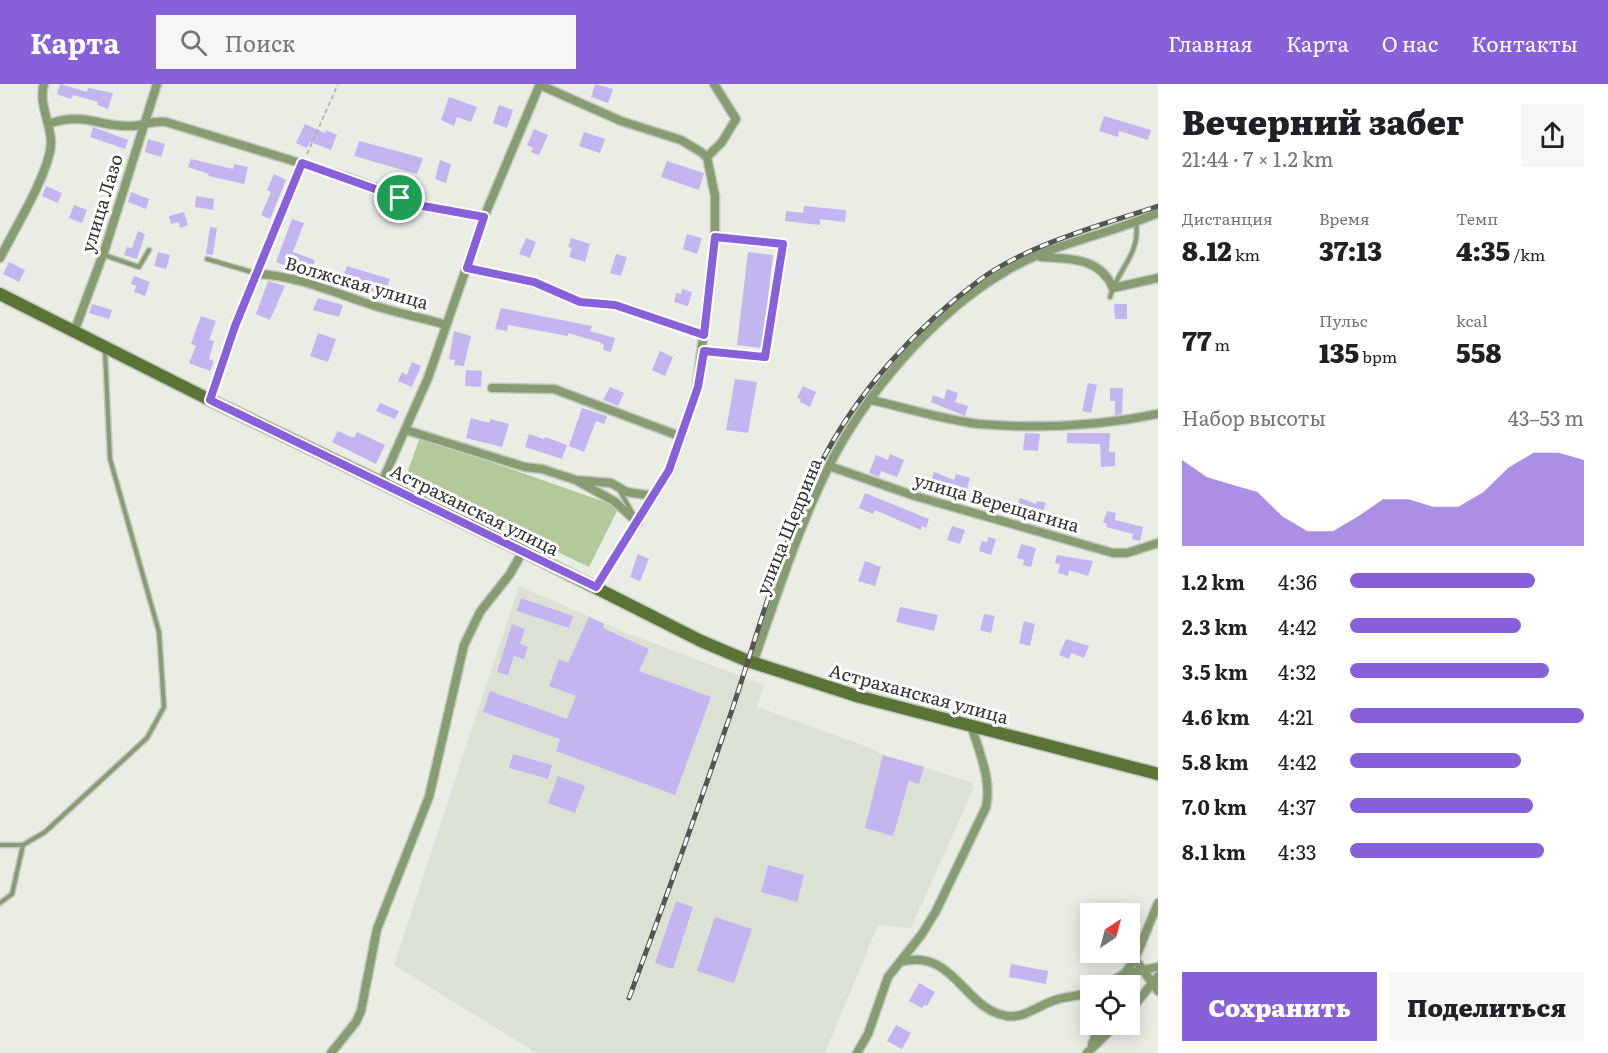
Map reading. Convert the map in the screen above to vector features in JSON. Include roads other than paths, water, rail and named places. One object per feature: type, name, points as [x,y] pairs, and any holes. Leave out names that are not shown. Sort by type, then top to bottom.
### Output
[{"type":"main road","name":"Астраханская улица","points":[[0,294],[210,400],[523,551],[701,641],[753,663],[860,697],[1158,774]]},
{"type":"street","points":[[0,258],[45,164],[51,144],[42,103],[44,84]]},
{"type":"street","name":"улица Лазо","points":[[74,332],[103,254],[157,84]]},
{"type":"street","points":[[381,484],[406,430],[447,326],[484,217],[540,84],[621,121],[681,140],[707,157],[715,196],[715,237],[704,351],[698,387],[669,470],[596,587]]},
{"type":"street","points":[[707,157],[722,142],[736,119],[714,84]]},
{"type":"street","points":[[48,124],[68,117],[131,126],[156,120],[166,122],[302,163],[423,206],[484,217]]},
{"type":"street","points":[[210,400],[235,326],[302,163]]},
{"type":"street","name":"улица Щедрина","points":[[753,663],[790,558],[829,466],[872,400],[904,359],[954,307],[1008,270],[1091,235],[1157,215]]},
{"type":"street","points":[[1037,256],[1095,266],[1104,271],[1113,288],[1158,278]]},
{"type":"street","points":[[467,268],[534,282],[580,302],[615,305],[704,335]]},
{"type":"street","name":"Волжская улица","points":[[258,274],[277,275],[380,308],[447,326]]},
{"type":"street","points":[[492,388],[554,389],[682,437]]},
{"type":"street","points":[[872,400],[978,424],[1036,426],[1091,424],[1158,414]]},
{"type":"street","points":[[406,430],[576,480],[611,483],[627,492],[654,496]]},
{"type":"street","name":"улица Верещагина","points":[[829,466],[915,496],[1113,553],[1128,553],[1158,543]]},
{"type":"street","points":[[576,480],[614,501],[638,522]]},
{"type":"street","points":[[331,1053],[352,1028],[361,1011],[377,929],[429,797],[464,645],[480,612],[510,574],[523,551]]},
{"type":"street","points":[[856,1053],[868,1034],[888,977],[936,911],[986,807],[987,781],[971,725]]},
{"type":"street","points":[[1140,945],[1158,903]]},
{"type":"street","points":[[900,962],[918,959],[940,966],[953,974],[987,1008],[1004,1016],[1015,1017],[1058,999],[1080,994]]},
{"type":"street","points":[[1124,974],[1131,963]]},
{"type":"street","points":[[1137,963],[1156,985],[1146,991],[1140,998]]},
{"type":"street","points":[[1124,974],[1158,968]]},
{"type":"street","points":[[1087,1053],[1095,1035]]},
{"type":"street","points":[[1087,1053],[1106,1035]]},
{"type":"lane","points":[[1110,297],[1137,244],[1136,223]]},
{"type":"lane","points":[[704,351],[765,357],[783,244],[715,237]]},
{"type":"lane","points":[[103,254],[139,267],[149,250]]},
{"type":"lane","points":[[207,259],[258,274]]},
{"type":"lane","points":[[0,845],[23,845],[45,832],[147,738],[164,707],[159,632],[110,459],[105,347]]},
{"type":"lane","points":[[618,488],[638,522]]},
{"type":"lane","points":[[0,903],[12,894],[23,845]]},
{"type":"railway","points":[[629,998],[719,749],[794,525],[820,465],[851,412],[911,340],[933,318],[981,279],[1043,246],[1158,206]]}]
